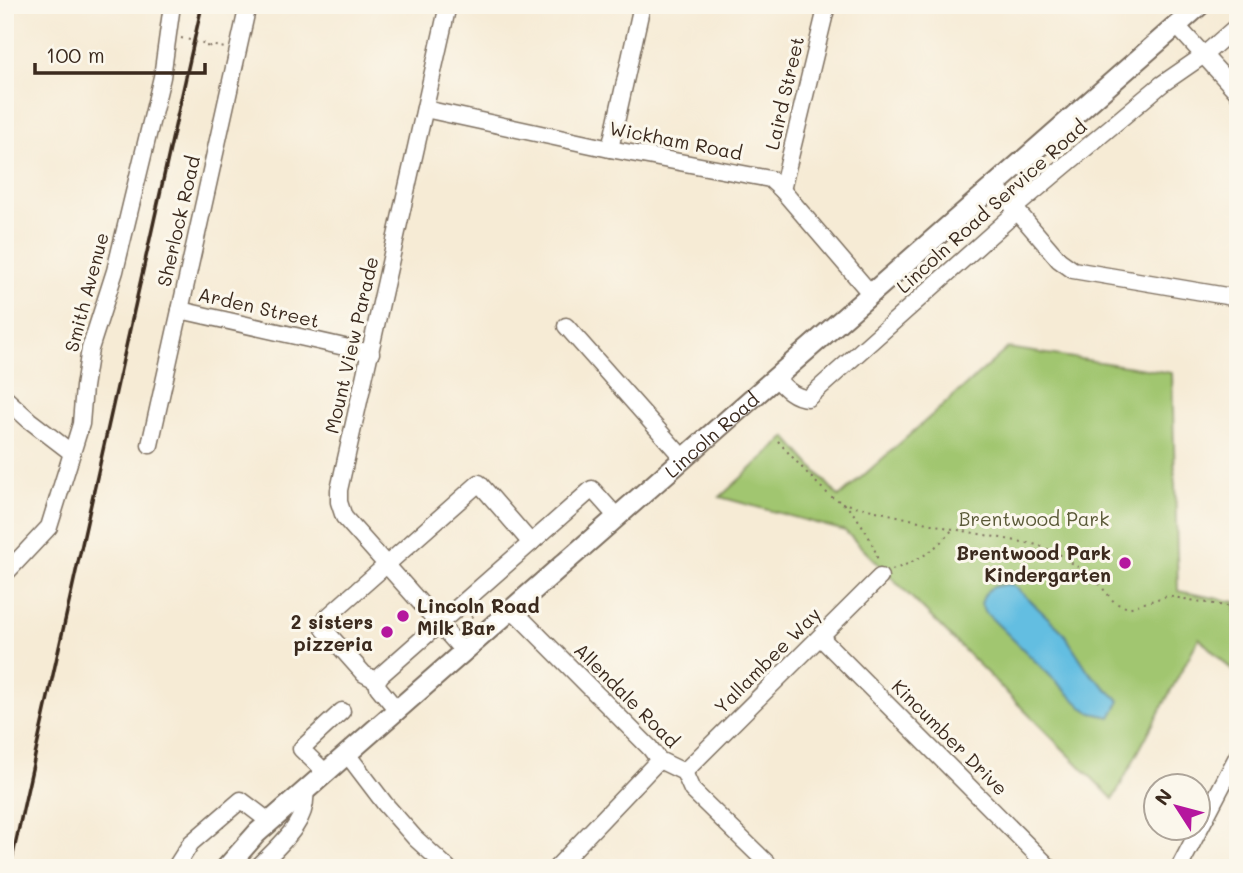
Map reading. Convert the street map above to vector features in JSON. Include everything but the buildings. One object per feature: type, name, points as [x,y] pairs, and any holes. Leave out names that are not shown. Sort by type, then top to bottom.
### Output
[{"type":"main road","name":"Lincoln Road","points":[[226,868],[270,822],[1200,5]]},
{"type":"street","name":"Smith Avenue","points":[[5,574],[49,527],[81,424],[83,387],[90,349],[115,271],[162,77],[172,5]]},
{"type":"street","name":"Sherlock Road","points":[[150,445],[248,5]]},
{"type":"street","name":"Mount View Parade","points":[[448,5],[339,502],[344,517],[464,652]]},
{"type":"street","points":[[610,149],[642,5]]},
{"type":"street","name":"Laird Street","points":[[782,190],[827,5]]},
{"type":"street","name":"Lincoln Road Service Road","points":[[776,378],[788,390],[802,398],[808,398],[1013,215],[1019,204],[1162,84],[1204,55],[1238,25]]},
{"type":"street","points":[[1177,26],[1238,93]]},
{"type":"street","name":"Wickham Road","points":[[425,109],[610,149],[770,179],[871,293]]},
{"type":"street","points":[[994,184],[1059,260],[1073,270],[1238,298]]},
{"type":"street","name":"Arden Street","points":[[180,310],[371,353]]},
{"type":"street","points":[[566,326],[683,457]]},
{"type":"street","points":[[5,398],[29,421],[72,453]]},
{"type":"street","points":[[377,681],[364,674],[324,629],[325,620],[386,565],[479,483],[531,543]]},
{"type":"street","points":[[397,710],[378,687],[377,681],[381,675],[598,484],[617,517]]},
{"type":"street","name":"Yallambee Way","points":[[684,772],[880,577]]},
{"type":"street","name":"Allendale Road","points":[[512,609],[659,760],[684,772],[692,790],[772,868]]},
{"type":"street","name":"Kincumber Drive","points":[[820,637],[1050,868]]},
{"type":"street","points":[[326,773],[301,749],[342,711]]},
{"type":"street","points":[[347,754],[415,838],[448,868]]},
{"type":"street","points":[[1179,868],[1238,755]]},
{"type":"street","points":[[556,868],[659,760]]},
{"type":"street","points":[[257,868],[295,828],[307,802],[305,791]]},
{"type":"street","points":[[175,868],[191,843],[241,800],[270,822]]},
{"type":"path","points":[[167,33],[207,44],[206,49],[209,45],[238,51]]},
{"type":"path","points":[[778,441],[832,499],[953,530],[1038,545],[1059,554],[1095,579],[1115,603],[1128,608],[1167,596],[1237,608]]},
{"type":"path","points":[[842,503],[863,527],[876,550],[880,577],[935,550],[953,530]]},
{"type":"green space","name":"Brentwood Park","points":[[1008,348],[1172,373],[1178,591],[1236,602],[1237,675],[1199,638],[1113,799],[845,531],[720,497],[786,437],[839,497]]},
{"type":"water","points":[[1011,584],[1063,632],[1089,672],[1120,701],[1111,717],[1092,713],[1082,707],[984,611],[981,604],[988,590],[995,586]]},
{"type":"railway","points":[[10,868],[202,5]]},
{"type":"place","name":"Brentwood Park Kindergarten","points":[[1125,563]]},
{"type":"place","name":"Lincoln Road Milk Bar","points":[[403,616]]},
{"type":"place","name":"2 sisters pizzeria","points":[[387,632]]}]
